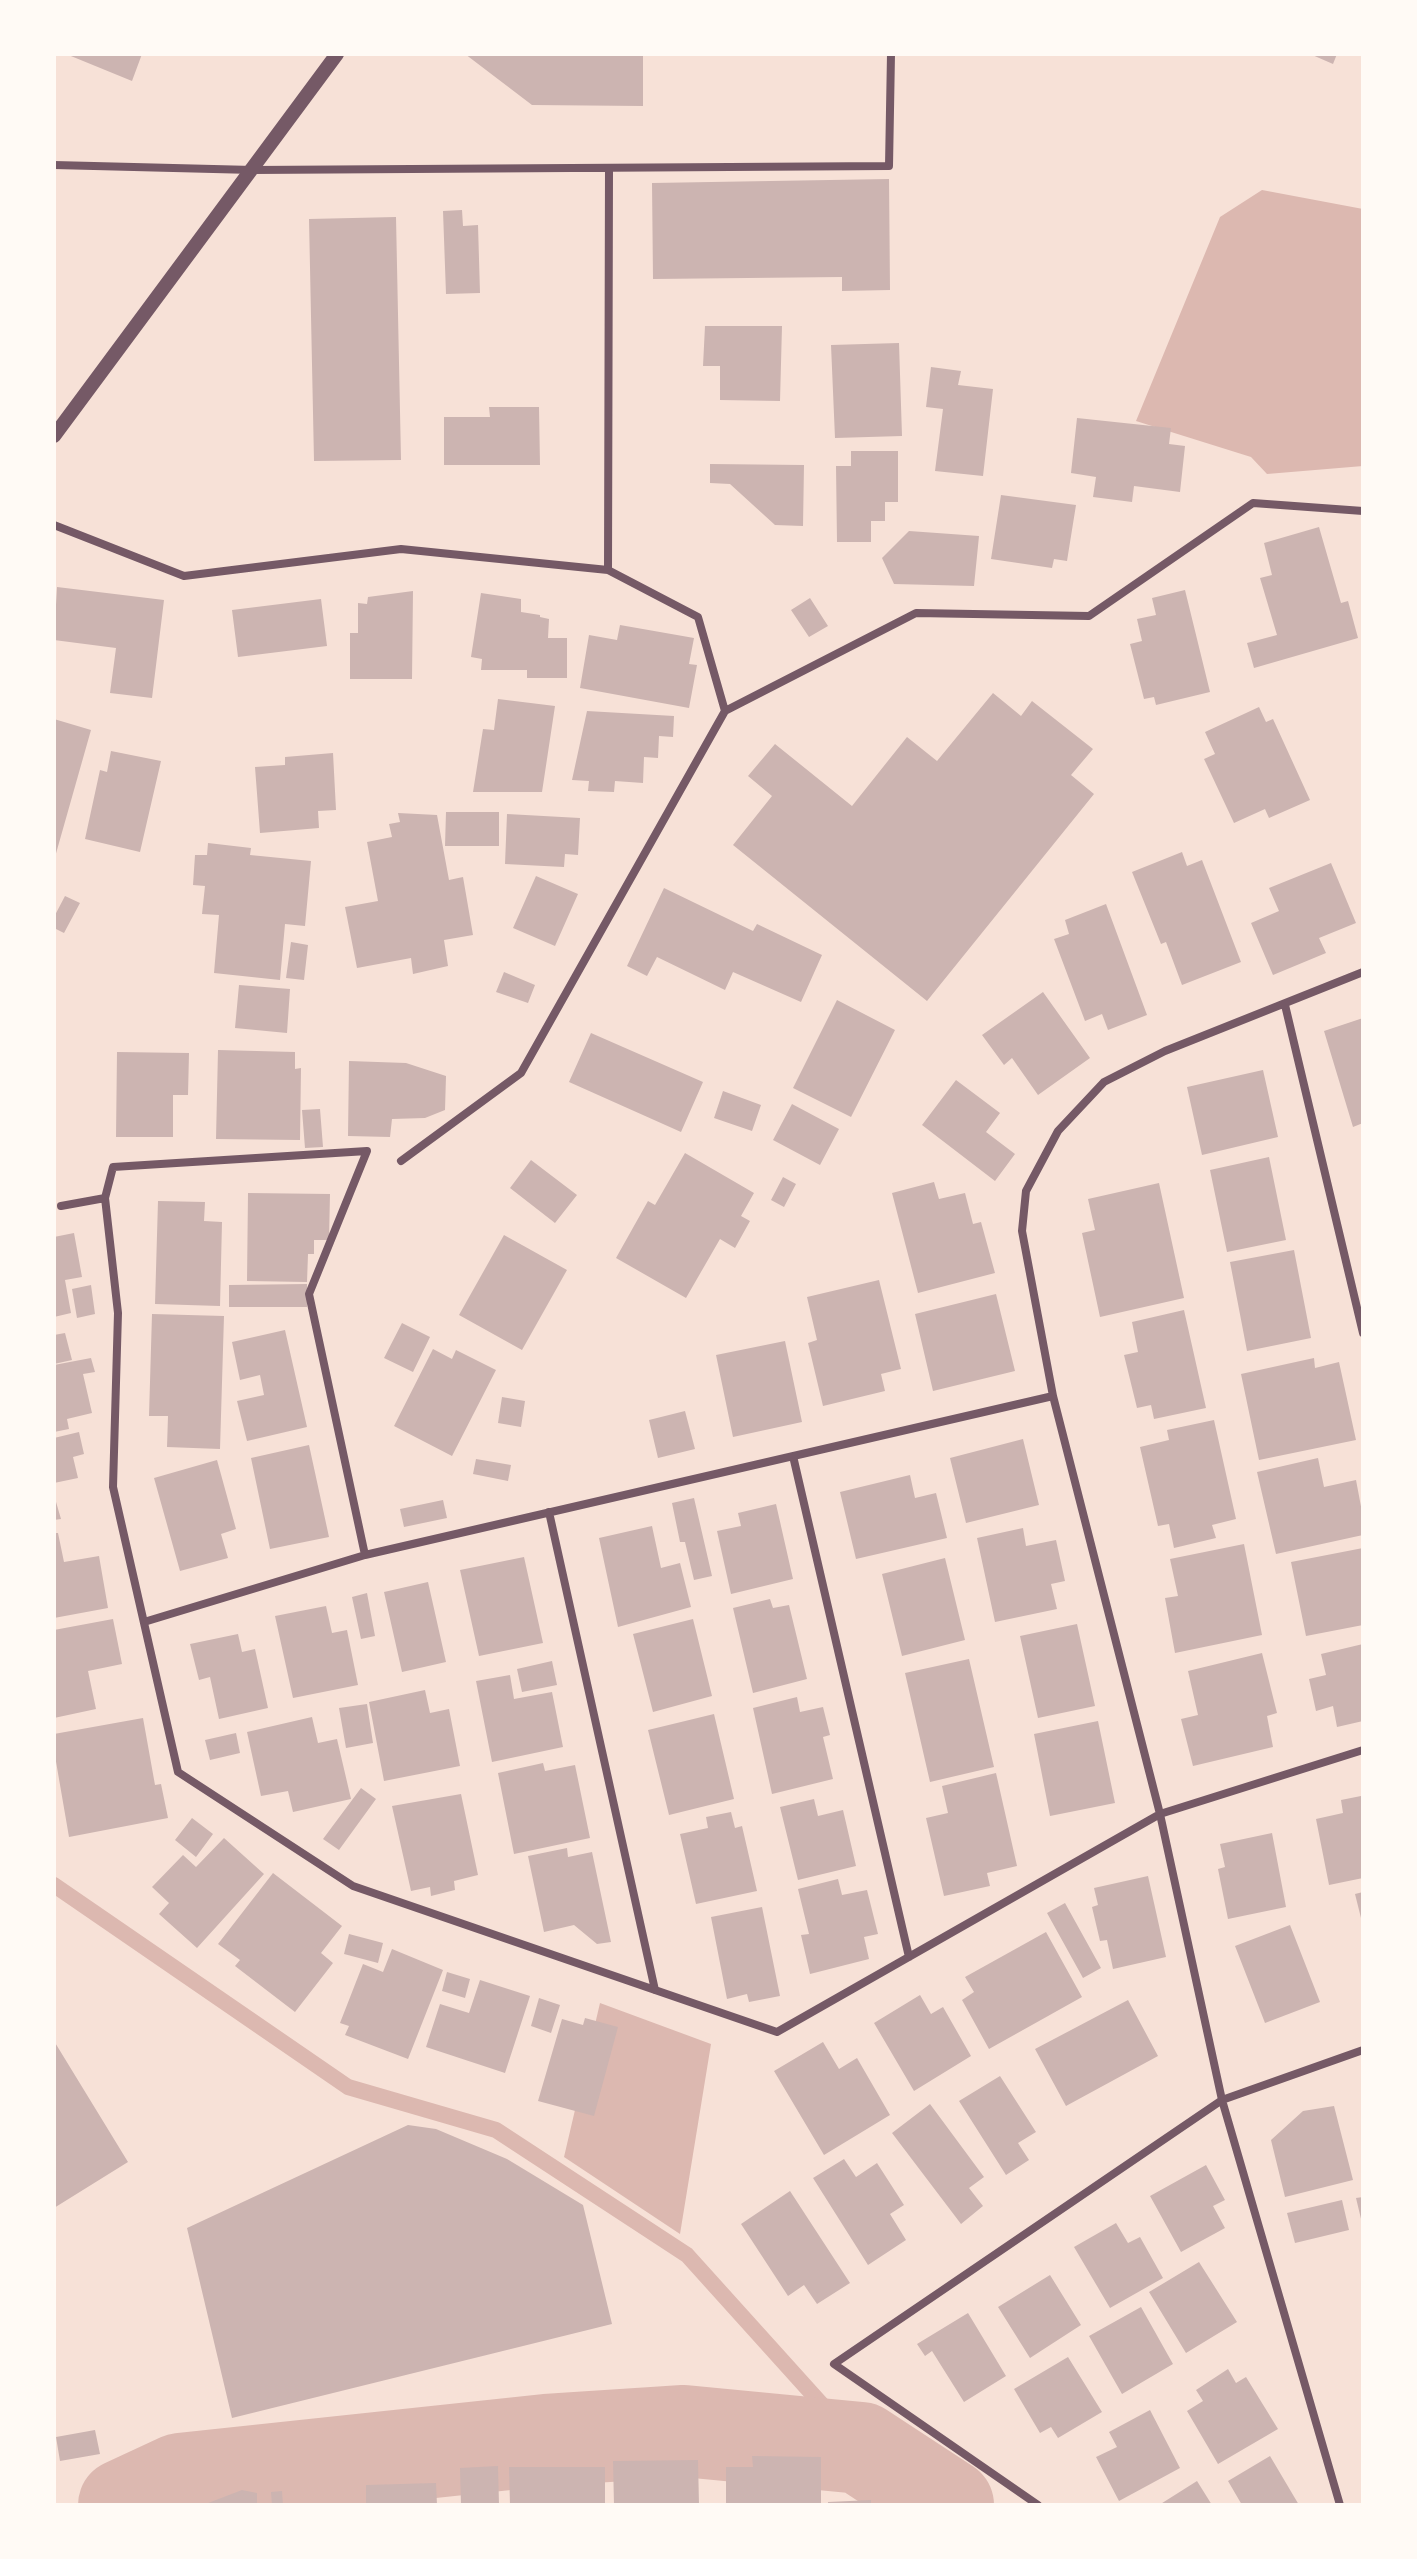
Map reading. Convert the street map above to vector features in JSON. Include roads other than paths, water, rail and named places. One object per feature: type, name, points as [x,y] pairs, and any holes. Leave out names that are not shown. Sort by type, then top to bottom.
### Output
[{"type":"street","points":[[54,436],[337,54]]},
{"type":"street","points":[[54,165],[253,170],[889,166],[891,54]]},
{"type":"street","points":[[608,570],[609,169]]},
{"type":"street","points":[[401,1161],[521,1073],[725,711],[916,613],[1089,616],[1253,503],[1363,511]]},
{"type":"street","points":[[54,525],[184,576],[401,549],[608,570],[698,617],[725,711]]},
{"type":"street","points":[[1340,2505],[1222,2100],[1160,1814],[1053,1396],[1022,1231],[1026,1191],[1058,1131],[1104,1082],[1165,1051],[1363,972]]},
{"type":"street","points":[[1285,1005],[1358,1292],[1363,1333]]},
{"type":"street","points":[[365,1555],[309,1294],[367,1151],[113,1167],[105,1198],[118,1313],[113,1487],[178,1772],[353,1886],[777,2032],[1160,1814],[1363,1750]]},
{"type":"street","points":[[61,1206],[105,1198]]},
{"type":"street","points":[[144,1622],[365,1555],[1053,1396]]},
{"type":"street","points":[[793,1456],[909,1957]]},
{"type":"street","points":[[549,1512],[655,1990]]},
{"type":"street","points":[[1038,2505],[834,2364],[1222,2100],[1363,2050]]},
{"type":"waterway","points":[[54,1885],[348,2087],[496,2130],[687,2255],[861,2448]]},
{"type":"waterway","points":[[124,2505],[180,2479],[546,2440],[684,2431],[861,2448],[948,2505]]}]
